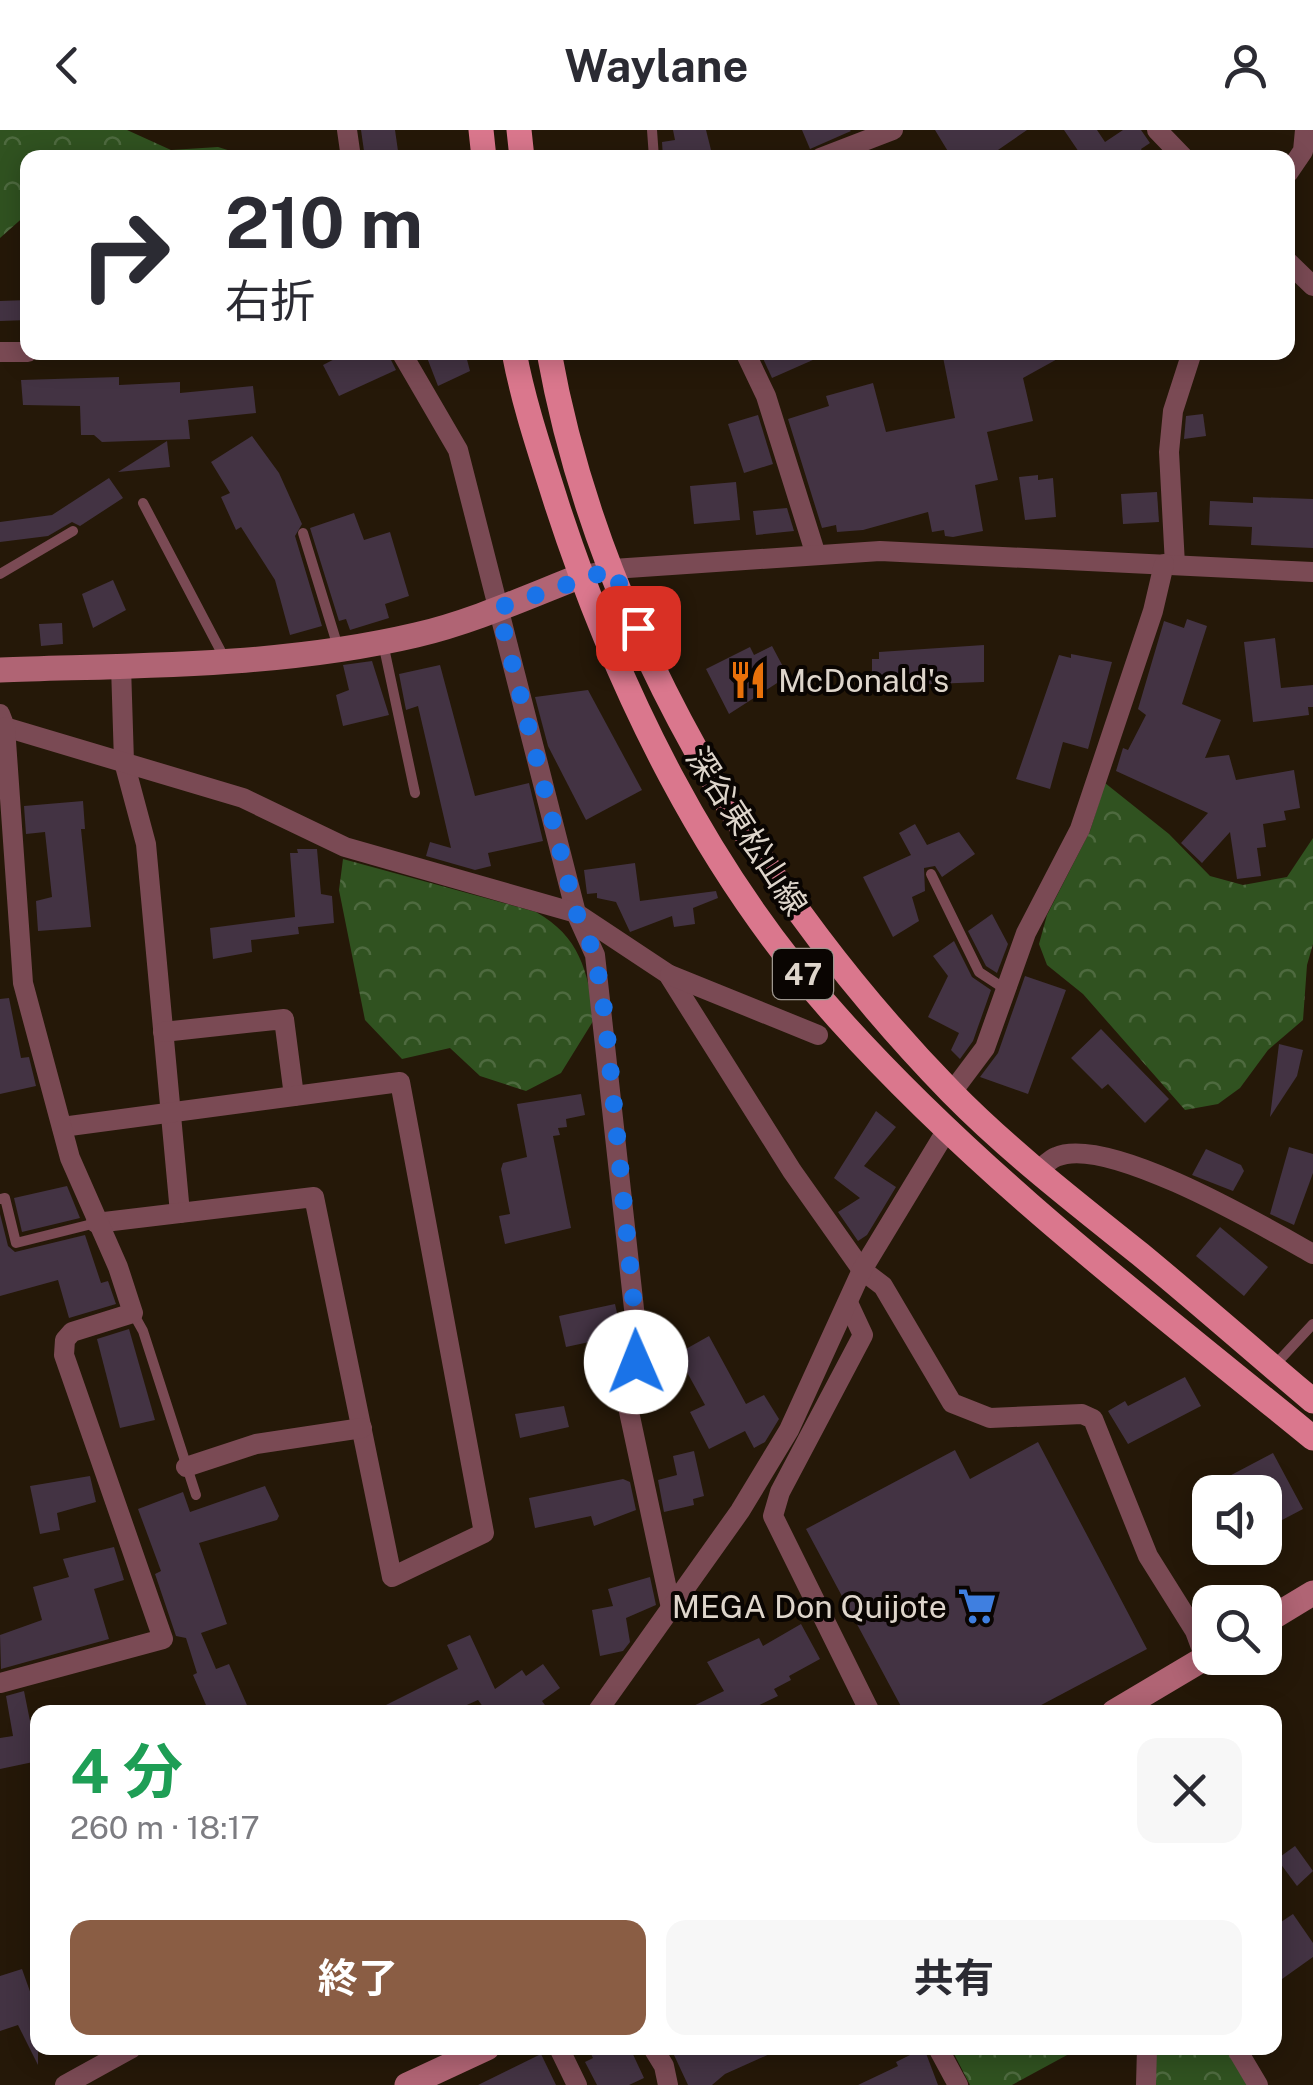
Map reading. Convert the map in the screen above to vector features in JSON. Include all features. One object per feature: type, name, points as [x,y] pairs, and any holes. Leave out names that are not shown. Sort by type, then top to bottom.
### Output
[{"type":"main road","name":"深谷東松山線","points":[[515,360],[521,390],[581,576],[641,721],[748,901],[837,1018],[948,1128],[1030,1205],[1313,1438]]},
{"type":"main road","name":"深谷東松山線","points":[[551,360],[572,455],[613,569],[664,688],[741,828],[810,931],[875,1010],[952,1092],[1038,1171],[1313,1400]]},
{"type":"street","points":[[841,150],[893,130]]},
{"type":"street","points":[[1157,130],[1176,150]]},
{"type":"street","points":[[1295,163],[1303,151],[1305,130]]},
{"type":"street","points":[[406,360],[458,450],[576,912],[595,955],[605,1015],[637,1336],[628,1407],[672,1608]]},
{"type":"street","points":[[749,360],[766,396],[815,552]]},
{"type":"street","points":[[952,1092],[985,1048],[1026,933],[1080,829],[1170,564],[1170,438],[1173,411],[1189,360]]},
{"type":"street","points":[[0,670],[226,662],[339,651],[498,608],[581,576],[613,569],[815,552],[880,550],[1313,572]]},
{"type":"street","points":[[121,666],[124,762],[146,844],[180,1213]]},
{"type":"street","points":[[0,1683],[163,1640],[64,1355],[65,1340],[72,1332],[133,1313],[62,1127],[22,983],[3,721],[242,798],[345,847],[576,912],[668,974],[758,1014],[818,1035]]},
{"type":"street","points":[[668,974],[792,1171],[862,1270],[883,1286],[952,1403],[990,1418],[1082,1414],[1093,1419],[1148,1556],[1192,1626]]},
{"type":"street","points":[[163,1032],[284,1018],[294,1096]]},
{"type":"street","points":[[62,1127],[400,1082],[484,1533],[392,1577],[314,1197],[96,1223]]},
{"type":"street","points":[[602,1705],[672,1608],[789,1430],[862,1270],[948,1128]]},
{"type":"street","points":[[1038,1171],[1056,1156],[1103,1158],[1160,1176],[1313,1254]]},
{"type":"street","points":[[849,1305],[862,1336],[780,1492],[772,1516],[866,1705]]},
{"type":"street","points":[[186,1467],[256,1444],[362,1428]]},
{"type":"street","points":[[1282,1612],[1313,1593]]},
{"type":"street","points":[[1134,1705],[1192,1667]]},
{"type":"street","points":[[65,2085],[119,2055]]},
{"type":"street","points":[[407,2085],[437,2079],[476,2055]]},
{"type":"street","points":[[562,2055],[577,2085]]},
{"type":"street","points":[[657,2055],[668,2085]]},
{"type":"street","points":[[942,2055],[958,2085]]},
{"type":"street","points":[[1146,2085],[1147,2055]]},
{"type":"street","points":[[1240,2055],[1258,2085]]},
{"type":"lane","points":[[143,503],[226,662]]},
{"type":"lane","points":[[0,574],[73,532]]},
{"type":"lane","points":[[302,534],[339,651]]},
{"type":"lane","points":[[383,642],[414,793]]},
{"type":"lane","points":[[930,874],[979,972],[1005,989]]},
{"type":"lane","points":[[0,1199],[5,1198],[16,1243],[96,1223]]},
{"type":"lane","points":[[133,1313],[143,1331],[196,1495]]},
{"type":"lane","points":[[1273,1367],[1313,1324]]},
{"type":"green space","points":[[0,130],[127,130],[171,150],[20,150],[20,220],[0,238]]},
{"type":"green space","points":[[218,147],[228,150],[171,150]]},
{"type":"green space","points":[[1105,783],[1169,834],[1210,876],[1243,885],[1287,877],[1313,838],[1313,944],[1307,965],[1303,1020],[1268,1050],[1240,1088],[1218,1104],[1185,1110],[1083,994],[1047,965],[1039,944],[1047,915],[1090,831]]},
{"type":"green space","points":[[343,859],[536,912],[563,932],[579,956],[595,1018],[561,1073],[526,1091],[480,1076],[450,1048],[402,1059],[365,1020],[339,890]]},
{"type":"green space","points":[[955,2055],[1067,2055],[1012,2085],[970,2085]]},
{"type":"green space","points":[[1151,2055],[1233,2055],[1248,2085],[1153,2085]]},
{"type":"building","points":[[361,130],[395,130],[398,150],[364,150]]},
{"type":"building","points":[[673,130],[706,130],[711,150],[662,150],[662,142],[675,140]]},
{"type":"building","points":[[802,130],[850,130],[851,131],[810,149]]},
{"type":"building","points":[[935,130],[1027,130],[998,150],[947,150]]},
{"type":"building","points":[[1064,130],[1097,130],[1105,142],[1123,130],[1141,130],[1150,143],[1142,150],[1078,150]]},
{"type":"building","points":[[20,300],[20,320],[0,321],[0,301]]},
{"type":"building","points":[[333,360],[391,360],[396,370],[339,396],[323,365]]},
{"type":"building","points":[[428,360],[467,360],[470,371],[438,386]]},
{"type":"building","points":[[764,360],[813,360],[772,378]]},
{"type":"building","points":[[944,360],[1056,360],[1023,378],[1033,421],[987,432],[998,480],[975,485],[983,531],[953,537],[945,536],[944,530],[932,532],[928,512],[863,530],[837,532],[836,525],[822,528],[788,419],[829,406],[826,396],[873,383],[886,432],[955,418]]},
{"type":"building","points":[[119,377],[119,385],[180,382],[180,393],[253,386],[256,413],[188,420],[190,439],[102,442],[94,435],[81,435],[80,406],[23,405],[21,380]]},
{"type":"building","points":[[1203,414],[1206,436],[1184,439],[1186,416]]},
{"type":"building","points":[[758,415],[773,464],[744,473],[728,424]]},
{"type":"building","points":[[252,436],[279,473],[302,524],[295,536],[322,626],[290,635],[275,580],[241,527],[236,530],[221,497],[230,493],[211,462]]},
{"type":"building","points":[[167,441],[170,467],[118,472]]},
{"type":"building","points":[[1038,475],[1038,480],[1053,478],[1056,517],[1025,520],[1019,477]]},
{"type":"building","points":[[109,478],[123,498],[80,526],[72,522],[48,536],[0,542],[0,522],[52,515]]},
{"type":"building","points":[[736,482],[740,520],[694,524],[690,486]]},
{"type":"building","points":[[1157,492],[1159,522],[1123,524],[1121,494]]},
{"type":"building","points":[[1253,497],[1313,499],[1313,548],[1251,545],[1252,527],[1209,525],[1210,501],[1253,503]]},
{"type":"building","points":[[787,508],[794,531],[756,535],[753,511]]},
{"type":"building","points":[[354,513],[364,540],[390,532],[409,596],[385,604],[389,618],[350,630],[346,619],[339,621],[310,528]]},
{"type":"building","points":[[113,580],[126,610],[93,628],[82,594]]},
{"type":"building","points":[[1187,619],[1207,626],[1182,704],[1221,720],[1205,758],[1229,755],[1236,780],[1294,770],[1300,808],[1284,811],[1286,820],[1263,824],[1266,847],[1257,848],[1261,876],[1237,879],[1230,832],[1202,863],[1181,843],[1208,813],[1116,771],[1123,748],[1128,750],[1146,715],[1138,709],[1164,621],[1184,628]]},
{"type":"building","points":[[62,623],[63,644],[41,646],[39,624]]},
{"type":"building","points":[[1275,638],[1281,688],[1313,685],[1313,707],[1308,707],[1309,715],[1253,722],[1244,642]]},
{"type":"building","points":[[984,645],[984,682],[907,685],[907,679],[872,680],[872,659],[879,659],[879,652]]},
{"type":"building","name":"McDonald's","points":[[772,646],[788,676],[729,714],[706,669],[750,647],[754,655]]},
{"type":"building","points":[[1071,654],[1112,662],[1088,749],[1063,742],[1050,789],[1016,779],[1059,655],[1071,658]]},
{"type":"building","points":[[372,661],[389,715],[343,726],[336,695],[349,690],[343,665]]},
{"type":"building","points":[[440,665],[475,796],[529,783],[543,841],[488,853],[491,866],[475,870],[426,856],[430,842],[451,848],[418,706],[406,710],[399,674]]},
{"type":"building","points":[[588,690],[642,790],[586,820],[548,746],[535,697]]},
{"type":"building","points":[[83,801],[85,829],[81,829],[91,927],[38,931],[36,901],[52,897],[45,832],[26,834],[24,806]]},
{"type":"building","points":[[915,824],[927,845],[959,832],[975,854],[942,877],[935,866],[924,868],[925,891],[912,897],[919,921],[893,937],[863,877],[911,855],[899,833]]},
{"type":"building","points":[[297,849],[317,849],[321,894],[332,896],[334,923],[298,927],[299,934],[251,940],[252,952],[213,959],[210,928],[295,917],[290,853],[298,853]]},
{"type":"building","points":[[635,863],[640,901],[716,891],[718,898],[693,908],[695,924],[674,927],[672,916],[630,932],[616,902],[597,898],[597,893],[587,894],[584,870]]},
{"type":"building","points":[[992,914],[1008,944],[997,973],[986,966],[968,931]]},
{"type":"building","points":[[954,941],[972,977],[991,990],[973,1041],[960,1059],[951,1050],[959,1033],[928,1017],[948,976],[933,956]]},
{"type":"building","points":[[1025,976],[1066,990],[1028,1094],[980,1077],[998,1053]]},
{"type":"building","points":[[9,998],[21,1058],[29,1057],[36,1086],[0,1094],[0,999]]},
{"type":"building","points":[[1101,1029],[1169,1099],[1145,1123],[1108,1084],[1102,1089],[1071,1058]]},
{"type":"building","points":[[1279,1044],[1303,1050],[1297,1076],[1270,1117]]},
{"type":"building","points":[[581,1094],[585,1115],[566,1119],[567,1127],[558,1128],[560,1135],[553,1136],[571,1228],[505,1244],[499,1216],[510,1214],[501,1169],[503,1163],[527,1157],[517,1104]]},
{"type":"building","points":[[876,1111],[896,1127],[864,1166],[896,1187],[867,1235],[858,1241],[838,1212],[860,1198],[834,1178]]},
{"type":"building","points":[[1289,1147],[1313,1154],[1313,1173],[1294,1225],[1270,1214]]},
{"type":"building","points":[[1206,1149],[1241,1165],[1244,1171],[1233,1191],[1192,1175]]},
{"type":"building","points":[[67,1186],[80,1218],[22,1232],[14,1198]]},
{"type":"building","points":[[0,1214],[8,1246],[15,1252],[85,1235],[101,1283],[108,1281],[116,1304],[69,1318],[58,1280],[0,1296]]},
{"type":"building","points":[[1220,1227],[1268,1267],[1244,1296],[1196,1256]]},
{"type":"building","points":[[615,1304],[622,1335],[566,1347],[559,1316]]},
{"type":"building","points":[[129,1329],[155,1420],[120,1428],[97,1339]]},
{"type":"building","points":[[709,1336],[746,1404],[764,1395],[779,1419],[765,1442],[754,1448],[745,1431],[709,1449],[690,1412],[705,1405],[677,1354]]},
{"type":"building","points":[[1185,1377],[1201,1406],[1128,1444],[1108,1411],[1125,1401],[1128,1406]]},
{"type":"building","points":[[564,1406],[569,1427],[520,1438],[515,1414]]},
{"type":"building","points":[[1038,1442],[1147,1649],[1041,1705],[900,1705],[806,1529],[955,1450],[970,1479]]},
{"type":"building","points":[[694,1451],[704,1496],[693,1499],[694,1505],[664,1512],[658,1480],[677,1475],[673,1456]]},
{"type":"building","points":[[1273,1453],[1303,1509],[1282,1520],[1282,1475],[1231,1475]]},
{"type":"building","points":[[90,1476],[96,1502],[57,1513],[60,1530],[40,1534],[30,1486]]},
{"type":"building","points":[[623,1479],[630,1482],[636,1510],[594,1526],[591,1516],[535,1528],[529,1498]]},
{"type":"building","points":[[265,1486],[279,1516],[277,1520],[199,1543],[227,1624],[201,1633],[216,1669],[229,1664],[247,1705],[206,1705],[193,1675],[197,1673],[186,1638],[176,1636],[155,1574],[161,1571],[138,1509],[183,1492],[190,1512]]},
{"type":"building","points":[[114,1547],[124,1580],[94,1589],[109,1639],[1,1669],[0,1635],[42,1620],[33,1587],[69,1577],[63,1559]]},
{"type":"building","points":[[650,1577],[656,1605],[626,1618],[630,1642],[623,1651],[600,1656],[592,1610],[613,1606],[608,1589]]},
{"type":"building","points":[[801,1624],[820,1659],[789,1676],[791,1680],[774,1689],[778,1696],[759,1705],[695,1705],[724,1691],[707,1662],[759,1638],[763,1646]]},
{"type":"building","points":[[470,1635],[495,1689],[522,1670],[526,1676],[543,1664],[560,1688],[542,1701],[545,1705],[482,1705],[478,1700],[467,1705],[386,1705],[458,1669],[447,1645]]},
{"type":"building","points":[[24,1691],[30,1721],[30,1763],[0,1769],[0,1738],[13,1736],[6,1696]]},
{"type":"building","points":[[1295,1846],[1313,1871],[1297,1886],[1282,1866],[1282,1855]]},
{"type":"building","points":[[1293,1914],[1313,1943],[1313,1957],[1282,1979],[1282,1921]]},
{"type":"building","points":[[22,1969],[30,1992],[30,2049],[18,2025],[0,2031],[0,1976]]},
{"type":"building","points":[[541,2055],[556,2085],[478,2085]]},
{"type":"building","points":[[592,2055],[633,2055],[644,2078],[629,2085],[597,2085],[585,2062],[593,2058]]},
{"type":"building","points":[[674,2055],[767,2055],[725,2074],[712,2085],[688,2085]]},
{"type":"building","points":[[910,2055],[927,2055],[938,2085],[858,2085],[898,2066],[896,2062]]},
{"type":"place","name":"McDonald's","points":[[748,680]]},
{"type":"place","name":"MEGA Don Quijote","points":[[977,1606]]},
{"type":"route","points":[[636,1362],[637,1336],[605,1015],[595,955],[576,912],[498,608],[581,576],[613,569],[638,628]]}]
